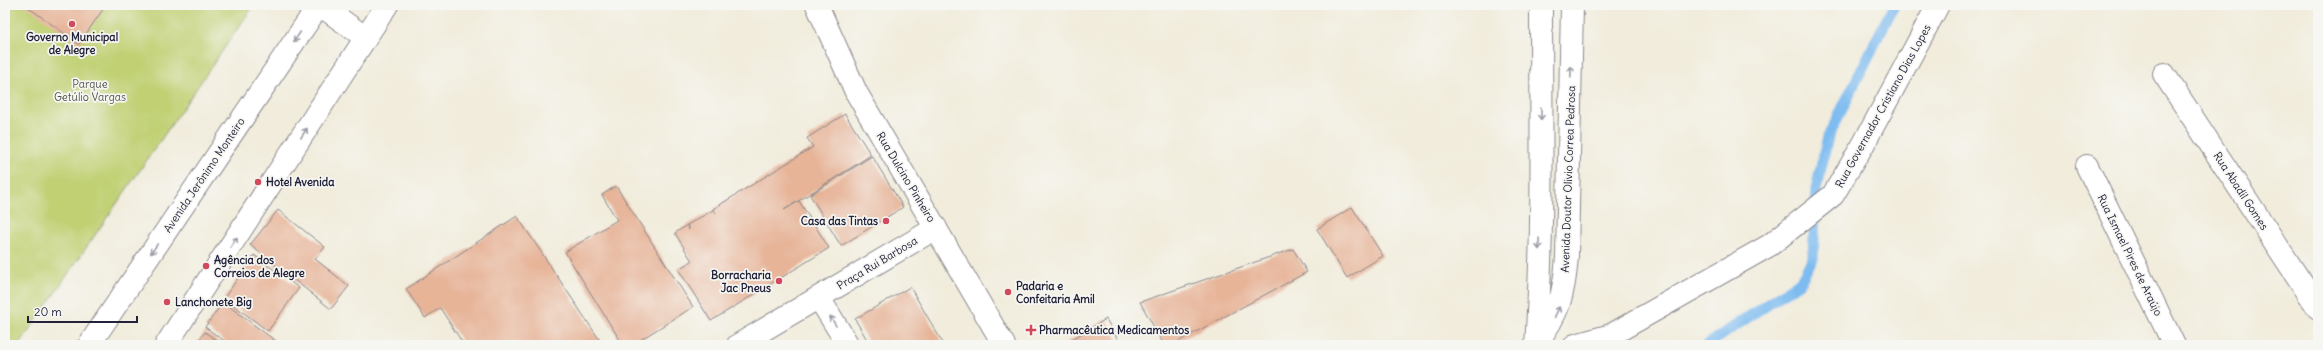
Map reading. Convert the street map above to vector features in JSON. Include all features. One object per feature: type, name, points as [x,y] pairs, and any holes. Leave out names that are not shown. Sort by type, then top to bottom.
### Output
[{"type":"main road","points":[[320,5],[366,38]]},
{"type":"main road","name":"Avenida Jerônimo Monteiro","points":[[90,345],[320,5]]},
{"type":"main road","points":[[166,345],[387,5]]},
{"type":"main road","name":"Rua Dulcino Pinheiro","points":[[817,5],[856,92],[1004,345]]},
{"type":"main road","points":[[1541,5],[1541,165],[1538,305],[1535,345],[1547,345]]},
{"type":"main road","name":"Avenida Doutor Olivio Correa Pedrosa","points":[[1535,345],[1551,324],[1564,290],[1567,257],[1572,5]]},
{"type":"main road","name":"Rua Governador Cristiano Dias Lopes","points":[[1575,345],[1611,335],[1770,245],[1834,195],[1863,145],[1938,5]]},
{"type":"main road","name":"Rua Abadil Gomes","points":[[2164,74],[2318,308]]},
{"type":"main road","name":"Rua Ismael Pires de Araújo","points":[[2087,166],[2174,345]]},
{"type":"main road","name":"Praça Rui Barbosa","points":[[738,345],[766,338],[819,298],[936,228]]},
{"type":"main road","points":[[819,298],[848,345]]},
{"type":"green space","name":"Parque Getúlio Vargas","points":[[5,5],[254,5],[19,345],[5,345]]},
{"type":"building","name":"Governo Municipal de Alegre","points":[[25,5],[106,5],[79,44]]},
{"type":"building","points":[[845,114],[871,155],[784,210],[799,201],[829,248],[711,321],[678,269],[692,261],[675,233],[713,210],[716,213],[713,209],[813,147],[807,138]]},
{"type":"building","points":[[872,156],[903,207],[841,246],[810,195]]},
{"type":"building","points":[[616,186],[693,307],[632,345],[623,345],[565,252],[617,220],[602,195]]},
{"type":"building","points":[[1352,207],[1383,256],[1347,278],[1317,229]]},
{"type":"building","points":[[278,210],[325,247],[315,259],[349,286],[331,309],[250,245]]},
{"type":"building","points":[[517,216],[603,345],[464,345],[440,308],[425,318],[406,289]]},
{"type":"building","points":[[1293,249],[1307,272],[1172,345],[1164,345],[1140,302]]},
{"type":"building","points":[[254,255],[299,288],[268,331],[224,298]]},
{"type":"building","points":[[910,287],[944,345],[870,345],[855,319]]},
{"type":"building","points":[[223,302],[277,342],[275,345],[230,345],[205,327]]},
{"type":"building","points":[[1106,319],[1121,345],[1062,345]]},
{"type":"building","points":[[205,332],[223,345],[195,345]]},
{"type":"waterway","points":[[1707,345],[1800,282],[1813,258],[1816,189],[1828,137],[1894,5]]},
{"type":"place","name":"Governo Municipal de Alegre","points":[[72,24]]},
{"type":"place","name":"Hotel Avenida","points":[[258,182]]},
{"type":"place","name":"Casa das Tintas","points":[[886,221]]},
{"type":"place","name":"Agência dos Correios de Alegre","points":[[206,266]]},
{"type":"place","name":"Borracharia Jac Pneus","points":[[779,281]]},
{"type":"place","name":"Padaria e Confeitaria Amil","points":[[1008,292]]},
{"type":"place","name":"Lanchonete Big","points":[[167,302]]},
{"type":"place","name":"Pharmacêutica Medicamentos","points":[[1031,330]]}]
